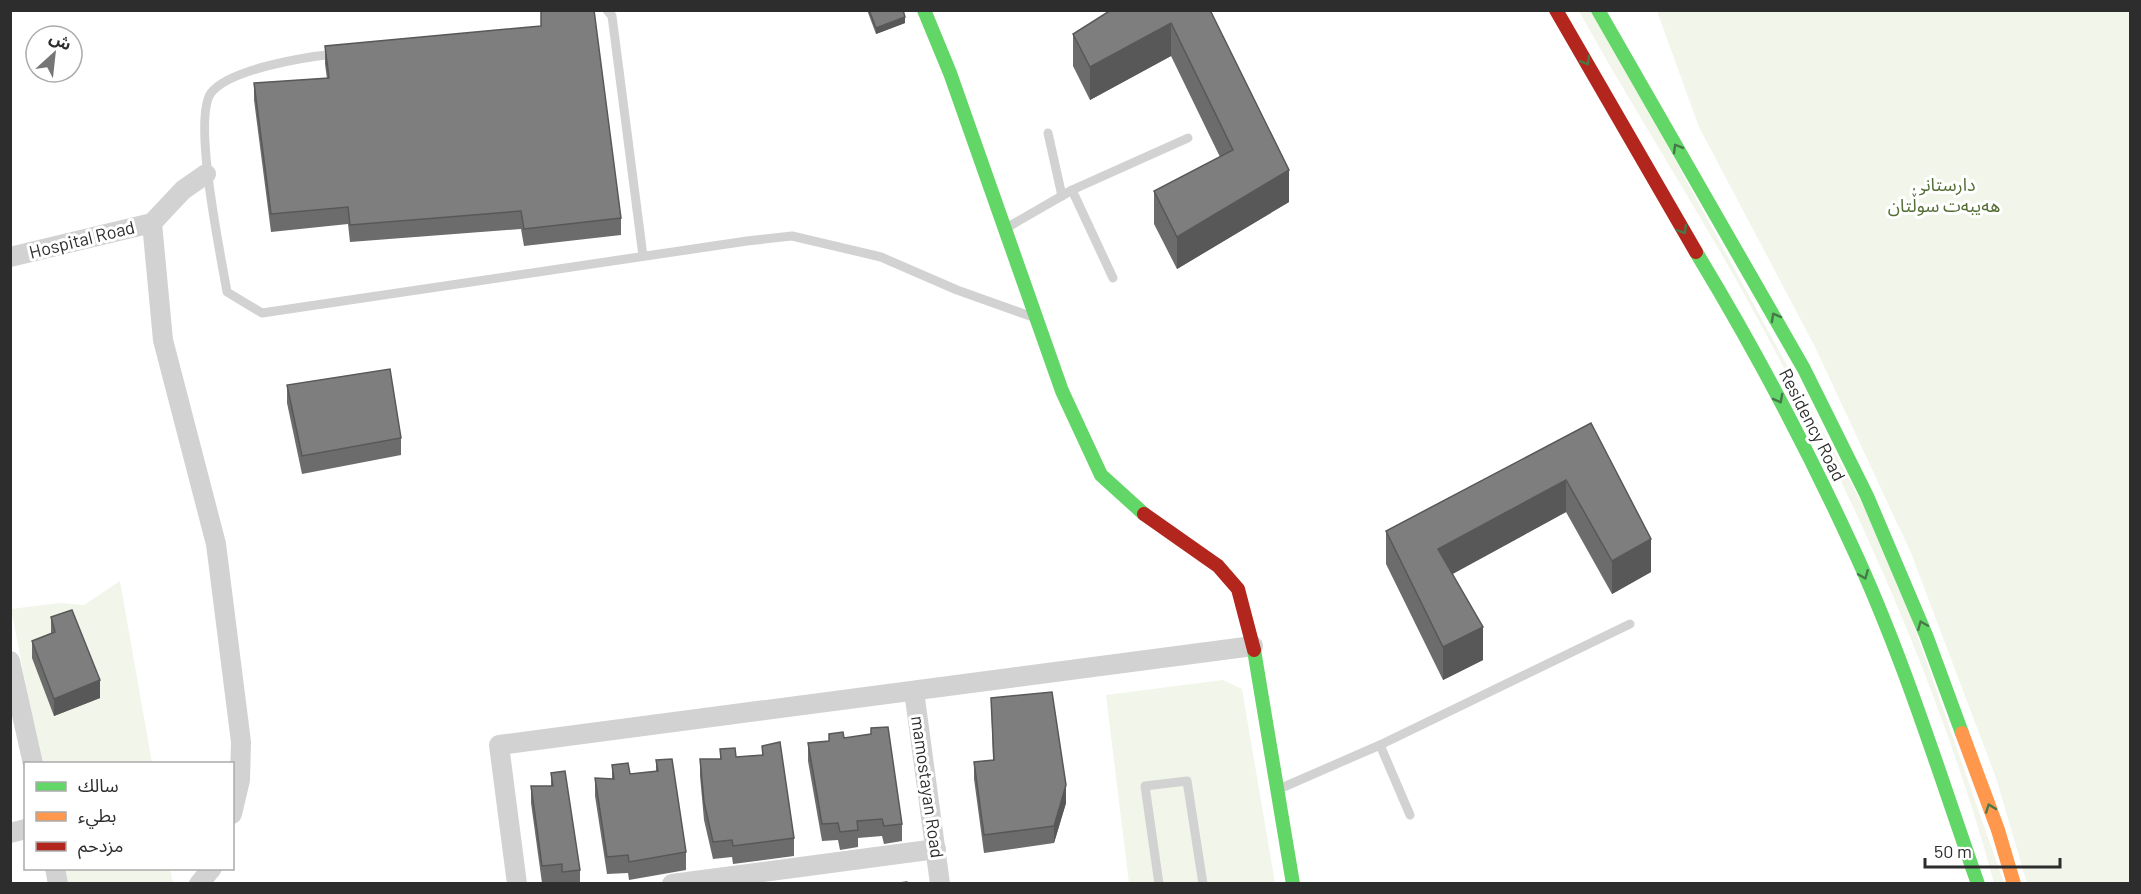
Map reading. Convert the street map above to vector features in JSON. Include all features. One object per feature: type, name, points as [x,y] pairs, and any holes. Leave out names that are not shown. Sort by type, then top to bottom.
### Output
[{"type":"street","points":[[924,10],[950,73],[1006,228],[1062,392],[1101,475],[1156,525],[1218,567],[1238,589],[1253,646],[1290,883]]},
{"type":"street","name":"Residency Road","points":[[1556,10],[1676,219],[1739,322],[1852,545],[1911,692],[1978,884]]},
{"type":"street","name":"Residency Road","points":[[1598,10],[1804,369],[1867,496],[1926,635],[1994,819],[2014,884]]},
{"type":"street","name":"Hospital Road","points":[[10,257],[152,223],[183,190],[206,174]]},
{"type":"street","points":[[152,223],[157,300],[163,340],[216,544],[241,742],[240,780],[234,806]]},
{"type":"street","points":[[517,884],[499,745],[1253,646]]},
{"type":"street","points":[[11,665],[33,762]]},
{"type":"street","name":"mamostayan Road","points":[[914,691],[940,884]]},
{"type":"street","points":[[672,884],[790,876],[936,849]]},
{"type":"lane","points":[[607,10],[612,16],[643,256]]},
{"type":"lane","points":[[346,53],[301,57],[228,79],[210,94],[205,122],[206,174],[227,292],[262,313],[792,236],[881,257],[957,290],[1035,318]]},
{"type":"lane","points":[[1048,133],[1062,196]]},
{"type":"lane","points":[[1006,228],[1072,190],[1188,138]]},
{"type":"lane","points":[[1072,190],[1113,278]]},
{"type":"lane","points":[[1277,790],[1380,745],[1630,624]]},
{"type":"lane","points":[[1380,745],[1410,815]]},
{"type":"lane","points":[[1159,884],[1145,786],[1187,781],[1203,884]]},
{"type":"green space","points":[[1579,11],[1594,11],[1887,549],[2004,883],[1994,883],[1947,732],[1919,658],[1856,512],[1748,301]]},
{"type":"green space","name":"دارستانی هەیبەت سوڵتان","points":[[1657,11],[2130,11],[2130,883],[2027,883],[1996,778],[1911,553],[1815,347],[1699,127]]},
{"type":"green space","points":[[120,581],[152,762],[41,762],[11,609],[60,603],[84,605]]},
{"type":"green space","points":[[1223,680],[1242,689],[1275,883],[1129,883],[1106,695]]},
{"type":"green space","points":[[62,870],[170,870],[173,883],[65,883]]},
{"type":"building","points":[[541,10],[594,10],[621,218],[524,229],[521,211],[350,225],[348,207],[271,214],[254,83],[329,78],[325,46],[541,26]]},
{"type":"building","points":[[869,10],[903,10],[905,17],[876,28]]},
{"type":"building","points":[[1111,10],[1210,10],[1289,170],[1177,237],[1154,191],[1233,150],[1171,23],[1090,67],[1073,34]]},
{"type":"building","points":[[390,369],[401,438],[302,456],[287,385]]},
{"type":"building","points":[[1591,423],[1651,539],[1612,561],[1566,480],[1438,549],[1483,627],[1443,647],[1386,531]]},
{"type":"building","points":[[72,610],[100,680],[54,699],[32,641],[55,632],[51,617]]},
{"type":"building","points":[[1052,692],[1066,785],[1054,826],[984,835],[974,762],[994,760],[991,698]]},
{"type":"building","points":[[888,727],[902,824],[884,826],[882,819],[857,821],[858,830],[840,832],[838,823],[822,824],[808,743],[829,741],[829,734],[843,732],[844,738],[871,734],[871,728]]},
{"type":"building","points":[[780,742],[794,838],[733,846],[732,840],[713,842],[704,802],[700,759],[721,759],[720,749],[735,748],[736,757],[763,755],[762,746]]},
{"type":"building","points":[[672,759],[686,852],[629,862],[628,855],[607,857],[595,778],[614,779],[612,765],[628,763],[630,774],[658,771],[656,760]]},
{"type":"building","points":[[565,771],[580,870],[562,872],[562,864],[542,866],[531,786],[553,786],[551,773]]},
{"type":"traffic: fast","points":[[924,10],[950,73],[1062,391],[1101,475],[1144,514]]},
{"type":"traffic: fast","points":[[1598,10],[1804,369],[1867,496],[1926,635],[1962,733]]},
{"type":"traffic: fast","points":[[1696,252],[1738,323],[1797,432],[1869,585],[1919,712],[1978,884]]},
{"type":"traffic: fast","points":[[1254,650],[1293,884]]},
{"type":"traffic: slow","points":[[1962,733],[1998,830],[2014,884]]},
{"type":"traffic: jam","points":[[1556,10],[1696,252]]},
{"type":"traffic: jam","points":[[1144,514],[1218,566],[1238,589],[1254,650]]}]
